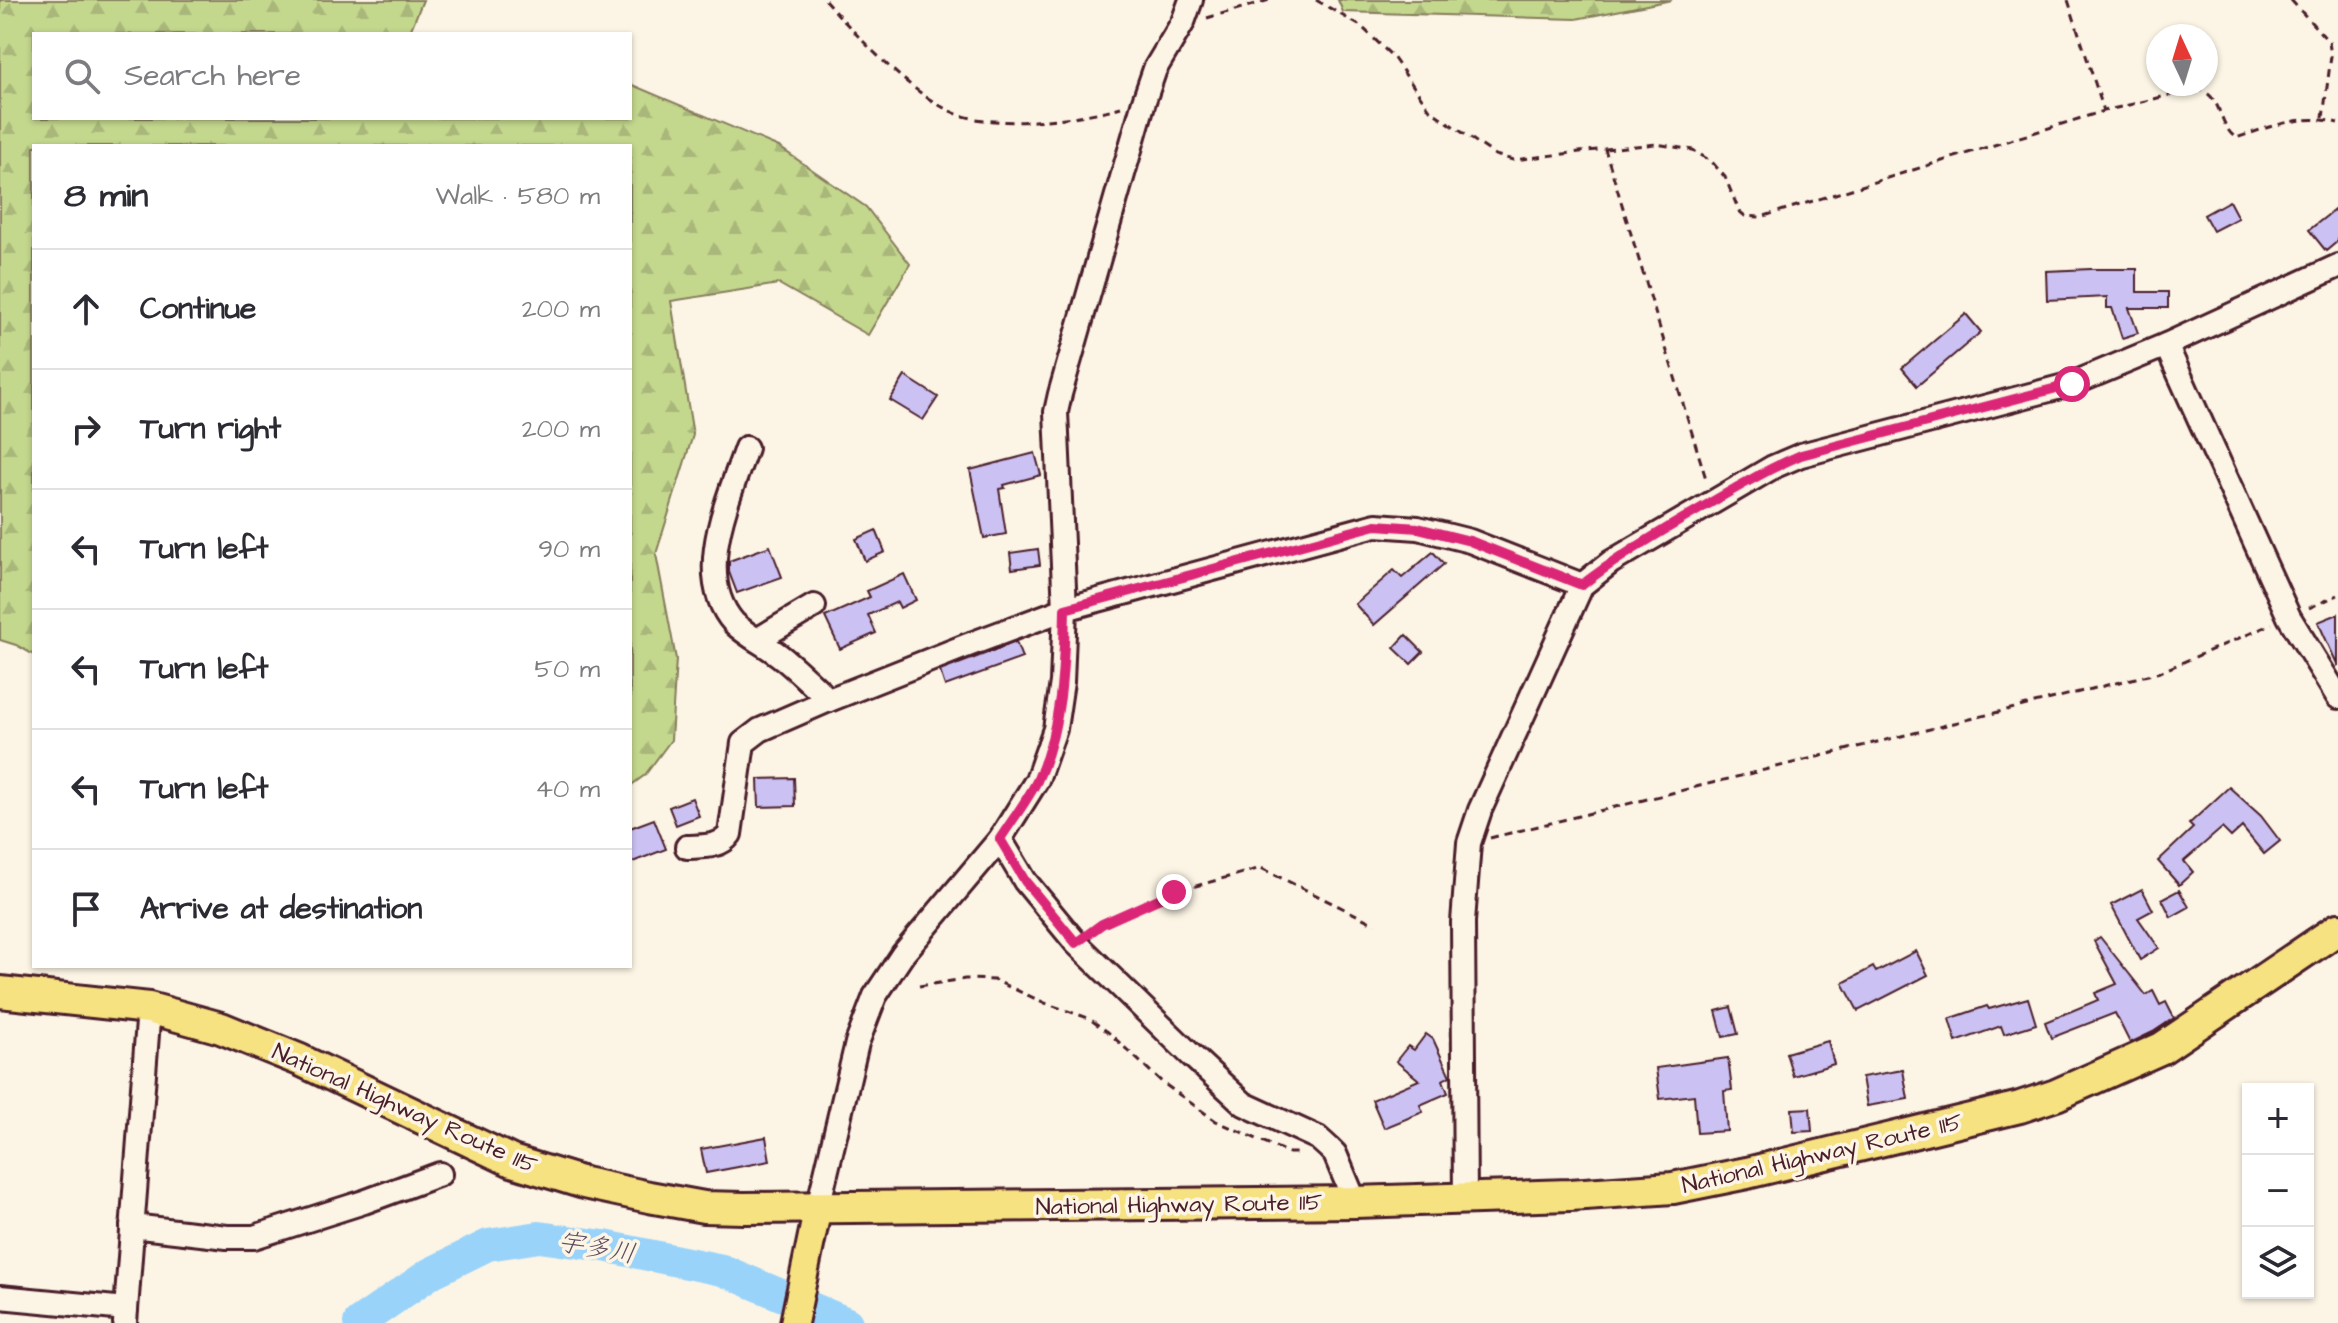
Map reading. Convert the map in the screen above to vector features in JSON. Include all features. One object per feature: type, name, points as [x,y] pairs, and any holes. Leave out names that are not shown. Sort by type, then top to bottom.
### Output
[{"type":"highway","name":"National Highway Route 115","points":[[0,992],[149,1008],[221,1028],[300,1060],[512,1161],[584,1183],[704,1207],[816,1214],[1355,1202],[1570,1195],[1673,1188],[2020,1107],[2071,1089],[2162,1048],[2338,929]]},
{"type":"main road","points":[[794,1323],[816,1214]]},
{"type":"street","points":[[816,1214],[857,1043],[875,996],[903,954],[1000,839],[1037,780],[1055,729],[1062,682],[1065,609],[1056,412],[1144,101],[1155,69],[1183,22],[1191,0]]},
{"type":"street","points":[[1465,1198],[1462,953],[1469,843],[1480,810],[1582,585],[1611,562],[1713,501],[1801,455],[2072,384],[2166,345],[2338,266]]},
{"type":"street","points":[[2166,345],[2289,617],[2338,697]]},
{"type":"street","points":[[746,448],[723,513],[717,541],[715,580],[721,604],[735,624],[783,658],[829,700]]},
{"type":"street","points":[[687,847],[716,845],[725,842],[730,834],[743,743],[760,730],[829,700],[1065,609],[1376,525],[1418,528],[1470,541],[1582,585]]},
{"type":"street","points":[[757,640],[814,606]]},
{"type":"street","points":[[1000,839],[1025,881],[1076,943],[1244,1104],[1318,1138],[1335,1154],[1355,1202]]},
{"type":"street","points":[[0,1297],[126,1316],[149,1008]]},
{"type":"street","points":[[132,1226],[227,1237],[254,1237],[440,1174]]},
{"type":"path","points":[[825,0],[859,39],[930,100],[952,113],[988,122],[1053,119],[1091,116],[1144,101]]},
{"type":"path","points":[[1183,22],[1212,18],[1270,0]]},
{"type":"path","points":[[1316,0],[1362,27],[1393,57],[1430,110],[1495,155],[1513,160],[1656,144],[1693,150],[1712,162],[1725,177],[1739,211],[1745,216],[1761,217],[2104,111],[2195,89],[2205,90],[2215,100],[2227,132],[2236,138],[2295,120],[2323,118],[2338,123]]},
{"type":"path","points":[[2068,0],[2104,111]]},
{"type":"path","points":[[2291,0],[2329,42],[2331,56],[2323,118]]},
{"type":"path","points":[[1605,149],[1713,501]]},
{"type":"path","points":[[1469,843],[2160,672],[2338,595]]},
{"type":"path","points":[[1076,943],[1102,924],[1174,892],[1261,868],[1375,924]]},
{"type":"path","points":[[919,986],[965,979],[994,980],[1088,1018],[1108,1032],[1163,1083],[1216,1121],[1289,1153],[1329,1148]]},
{"type":"green space","points":[[0,0],[423,0],[410,32],[32,32],[32,120],[632,120],[632,85],[779,147],[866,207],[910,264],[868,335],[779,284],[671,301],[693,435],[656,554],[676,659],[671,740],[645,775],[632,785],[632,144],[32,144],[32,654],[0,640]]},
{"type":"green space","points":[[1338,0],[1672,0],[1576,19],[1343,12]]},
{"type":"building","points":[[2229,201],[2238,218],[2213,231],[2204,215]]},
{"type":"building","points":[[2338,207],[2338,241],[2326,251],[2309,230]]},
{"type":"building","points":[[2137,269],[2137,292],[2168,292],[2168,308],[2129,308],[2138,333],[2122,338],[2112,308],[2107,308],[2107,297],[2047,300],[2046,271]]},
{"type":"building","points":[[1966,314],[1981,332],[1917,386],[1902,368]]},
{"type":"building","points":[[905,376],[938,397],[923,420],[890,400]]},
{"type":"building","points":[[1035,453],[1041,475],[999,489],[1006,534],[984,538],[970,470]]},
{"type":"building","points":[[876,530],[885,552],[865,561],[856,539]]},
{"type":"building","points":[[770,546],[782,577],[737,593],[729,572],[729,561]]},
{"type":"building","points":[[1038,549],[1040,565],[1012,569],[1010,553]]},
{"type":"building","points":[[1433,552],[1444,564],[1374,625],[1355,604],[1394,570],[1402,578]]},
{"type":"building","points":[[904,574],[916,600],[900,608],[897,602],[868,615],[876,633],[840,649],[825,617],[870,597],[867,591]]},
{"type":"building","points":[[2338,614],[2338,666],[2318,622]]},
{"type":"building","points":[[1406,635],[1423,652],[1411,664],[1394,648]]},
{"type":"building","points":[[1016,642],[1022,658],[945,686],[940,671]]},
{"type":"building","points":[[794,778],[795,806],[759,807],[758,779]]},
{"type":"building","points":[[2229,787],[2261,816],[2280,841],[2264,854],[2242,827],[2231,837],[2222,828],[2184,861],[2193,872],[2179,885],[2158,861],[2193,828],[2189,824]]},
{"type":"building","points":[[692,798],[699,816],[676,825],[669,807]]},
{"type":"building","points":[[654,819],[666,849],[632,862],[632,827]]},
{"type":"building","points":[[2142,889],[2153,910],[2138,918],[2159,948],[2140,960],[2111,905]]},
{"type":"building","points":[[2179,890],[2189,907],[2171,917],[2162,899]]},
{"type":"building","points":[[2100,937],[2146,995],[2153,991],[2160,1005],[2166,1002],[2174,1018],[2130,1043],[2115,1013],[2051,1038],[2045,1022],[2098,1000],[2095,993],[2117,984],[2094,941]]},
{"type":"building","points":[[1916,951],[1928,975],[1858,1011],[1843,983],[1873,967],[1876,972]]},
{"type":"building","points":[[2028,998],[2036,1024],[2004,1034],[2001,1026],[1956,1042],[1949,1019],[1987,1006],[1989,1009]]},
{"type":"building","points":[[1731,1007],[1738,1034],[1723,1037],[1716,1011]]},
{"type":"building","points":[[1426,1034],[1433,1039],[1450,1076],[1443,1080],[1448,1093],[1420,1105],[1423,1112],[1384,1128],[1372,1100],[1419,1080],[1396,1061],[1408,1046],[1414,1050]]},
{"type":"building","points":[[1828,1041],[1834,1064],[1793,1076],[1786,1053]]},
{"type":"building","points":[[1728,1058],[1732,1090],[1724,1091],[1727,1131],[1697,1133],[1694,1095],[1660,1099],[1656,1068]]},
{"type":"building","points":[[1903,1070],[1908,1099],[1867,1106],[1862,1077]]},
{"type":"building","points":[[1810,1108],[1812,1131],[1794,1132],[1792,1109]]},
{"type":"building","points":[[766,1137],[770,1161],[706,1173],[701,1149]]},
{"type":"waterway","name":"宇多川","points":[[359,1323],[431,1273],[488,1245],[539,1237],[604,1246],[722,1270],[847,1323]]},
{"type":"route","points":[[1174,892],[1102,924],[1076,943],[1025,881],[1000,839],[1037,780],[1055,729],[1064,659],[1065,609],[1376,525],[1418,528],[1470,541],[1582,585],[1611,562],[1713,501],[1801,455],[2072,384]]}]
